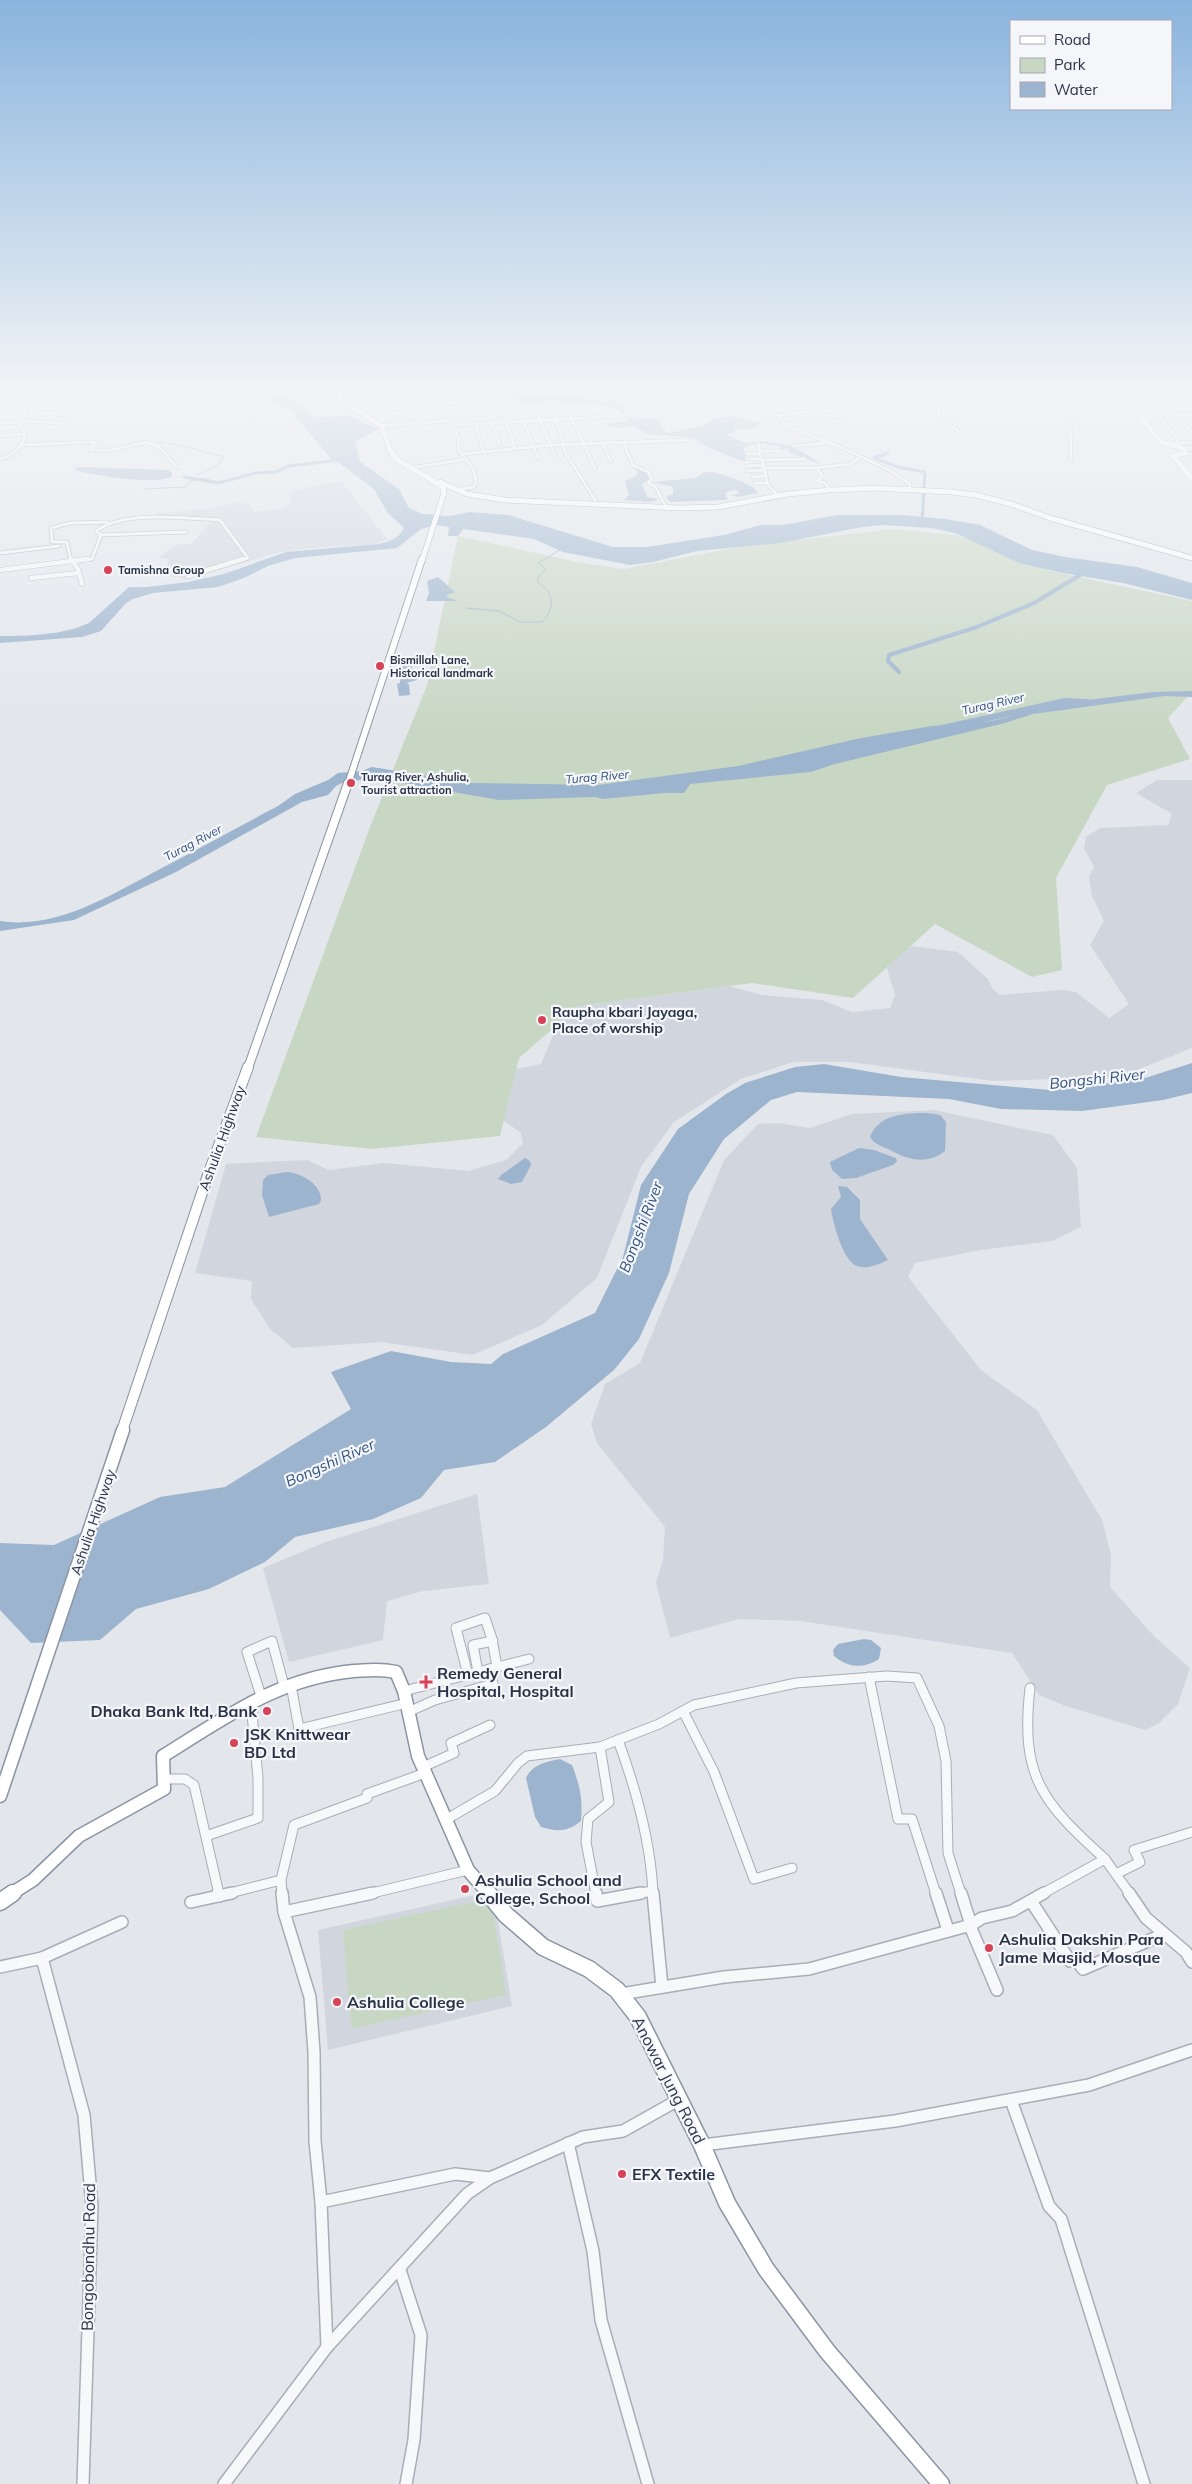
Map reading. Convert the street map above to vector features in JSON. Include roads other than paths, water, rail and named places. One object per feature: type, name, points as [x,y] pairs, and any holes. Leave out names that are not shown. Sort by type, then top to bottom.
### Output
[{"type":"highway","name":"Ashulia Highway","points":[[0,1796],[208,1175],[232,1114],[348,784],[441,501]]},
{"type":"highway","points":[[529,501],[556,504],[666,507],[718,507],[752,501]]},
{"type":"highway","points":[[1000,501],[1050,518],[1192,558]]},
{"type":"highway","name":"Anowar Jung Road","points":[[167,1780],[162,1760],[163,1756],[256,1700],[288,1686],[333,1673],[380,1668],[396,1672],[407,1702],[412,1733],[424,1770],[468,1870],[506,1915],[543,1947],[590,1969],[620,1994],[638,2017],[702,2145],[726,2203],[766,2269],[827,2351],[941,2484]]},
{"type":"highway","points":[[0,1902],[11,1897],[33,1880],[79,1836],[164,1789],[167,1780]]},
{"type":"street","points":[[663,501],[666,507]]},
{"type":"street","points":[[67,544],[66,542],[52,542],[52,528],[66,523],[145,519],[220,520],[227,534],[234,539],[248,558],[188,576]]},
{"type":"street","points":[[109,522],[96,532],[101,535],[186,532]]},
{"type":"street","points":[[0,570],[92,559],[101,535]]},
{"type":"street","points":[[0,553],[67,544]]},
{"type":"street","points":[[67,544],[72,562],[76,565],[82,584]]},
{"type":"street","points":[[31,578],[78,573]]},
{"type":"street","points":[[407,1702],[435,1700],[493,1684],[492,1641],[485,1618],[456,1628],[468,1675]]},
{"type":"street","points":[[206,1836],[258,1818],[256,1700],[247,1652],[272,1641],[288,1686],[299,1729],[407,1702],[468,1675],[529,1660]]},
{"type":"street","points":[[478,1672],[473,1645],[492,1641]]},
{"type":"street","points":[[869,1677],[898,1820],[912,1819],[948,1930]]},
{"type":"street","points":[[447,1819],[495,1791],[505,1782],[519,1759],[527,1756],[600,1747],[659,1724],[694,1705],[796,1683],[869,1677],[917,1678],[939,1726],[946,1762],[948,1853],[971,1926],[997,1990]]},
{"type":"street","points":[[1030,1688],[1027,1708],[1031,1760],[1039,1787],[1067,1821],[1105,1859],[1146,1918],[1186,1952],[1192,1962]]},
{"type":"street","points":[[683,1711],[714,1772],[754,1879],[792,1868]]},
{"type":"street","points":[[327,2347],[321,2202],[315,2141],[314,2052],[310,1997],[284,1912],[281,1880],[294,1825],[305,1819],[367,1798],[367,1794],[424,1770],[454,1753],[451,1743],[490,1725]]},
{"type":"street","points":[[618,1740],[631,1776],[652,1866],[662,1987]]},
{"type":"street","points":[[600,1747],[609,1802],[588,1820],[586,1842],[597,1901],[653,1891]]},
{"type":"street","points":[[167,1780],[185,1779],[194,1785],[219,1896]]},
{"type":"street","points":[[1116,1874],[1140,1862],[1134,1850],[1192,1832]]},
{"type":"street","points":[[620,1994],[724,1977],[809,1969],[948,1930],[971,1926],[982,1918],[1012,1911],[1105,1859]]},
{"type":"street","points":[[284,1912],[338,1902],[468,1870]]},
{"type":"street","points":[[191,1902],[265,1886],[281,1880]]},
{"type":"street","points":[[1031,1901],[1070,1961],[1076,1959],[1083,1969],[1164,1934]]},
{"type":"street","points":[[0,1967],[42,1958],[122,1922]]},
{"type":"street","name":"Bongobondhu Road","points":[[42,1958],[84,2115],[92,2206],[82,2484]]},
{"type":"street","points":[[702,2145],[895,2121],[1089,2085],[1192,2050]]},
{"type":"street","points":[[224,2484],[327,2347],[400,2270],[467,2194],[490,2178],[568,2143],[583,2137],[622,2131],[680,2099]]},
{"type":"street","points":[[1011,2100],[1049,2206],[1061,2219],[1144,2484]]},
{"type":"street","points":[[568,2143],[593,2251],[601,2320],[648,2484]]},
{"type":"street","points":[[321,2202],[455,2174],[490,2178]]},
{"type":"street","points":[[400,2270],[421,2335],[414,2440],[406,2484]]},
{"type":"water","points":[[381,501],[405,501],[409,508],[423,514],[450,516],[469,512],[508,515],[613,547],[647,547],[724,535],[761,525],[783,525],[837,515],[902,515],[946,519],[980,525],[1032,550],[1065,557],[1137,567],[1192,583],[1192,600],[1123,583],[1063,573],[1019,563],[955,533],[931,528],[883,525],[862,527],[781,543],[697,551],[653,562],[630,565],[563,552],[534,539],[463,529],[458,536],[448,536],[449,527],[437,525],[421,529],[397,548],[295,558],[268,566],[244,578],[218,587],[153,593],[133,599],[126,603],[101,631],[82,637],[0,643],[0,636],[57,632],[89,623],[129,587],[147,587],[188,582],[224,574],[286,552],[379,544],[391,541],[404,528],[388,513]]},
{"type":"water","points":[[669,501],[699,501],[670,502]]},
{"type":"water","points":[[438,577],[455,592],[447,595],[447,597],[458,601],[426,601],[429,593],[427,581]]},
{"type":"water","points":[[410,662],[417,680],[406,683],[409,684],[410,695],[399,696],[397,684],[400,683],[401,663]]},
{"type":"water","points":[[1192,691],[1192,697],[1165,696],[1033,714],[1005,723],[835,764],[811,772],[690,784],[684,793],[603,799],[595,797],[499,800],[402,783],[366,781],[365,779],[342,783],[336,786],[328,795],[302,802],[176,872],[74,920],[0,931],[0,921],[42,920],[63,915],[103,899],[278,806],[295,794],[328,780],[338,773],[362,771],[372,767],[471,783],[598,785],[738,766],[861,738],[932,726],[991,721],[1012,716],[1029,707],[1153,692]]},
{"type":"water","name":"Bongshi River","points":[[1192,1063],[1192,1093],[1163,1100],[1082,1111],[1001,1109],[949,1099],[797,1092],[771,1100],[724,1139],[689,1194],[669,1273],[639,1339],[614,1370],[546,1427],[495,1462],[444,1470],[421,1498],[373,1519],[295,1537],[265,1562],[209,1589],[136,1609],[100,1640],[31,1643],[0,1610],[0,1543],[54,1545],[160,1497],[225,1487],[351,1409],[331,1372],[391,1351],[451,1362],[491,1364],[503,1354],[595,1313],[623,1257],[641,1185],[678,1129],[726,1094],[745,1083],[795,1067],[824,1064],[901,1077],[1050,1090],[1142,1079]]},
{"type":"water","points":[[927,1113],[940,1115],[946,1122],[945,1151],[931,1158],[918,1160],[904,1156],[879,1145],[870,1137],[874,1129],[886,1119],[894,1116]]},
{"type":"water","points":[[859,1148],[874,1150],[896,1158],[897,1161],[893,1165],[856,1178],[842,1179],[832,1170],[830,1162]]},
{"type":"water","points":[[525,1158],[530,1161],[531,1165],[522,1182],[511,1184],[498,1179],[501,1175]]},
{"type":"water","points":[[287,1172],[304,1177],[314,1184],[318,1189],[321,1200],[319,1204],[269,1217],[262,1195],[263,1180],[268,1175]]},
{"type":"water","points":[[838,1186],[847,1187],[860,1200],[860,1219],[888,1260],[873,1266],[861,1267],[852,1263],[847,1257],[836,1232],[831,1209],[841,1197]]},
{"type":"water","points":[[864,1639],[871,1640],[881,1648],[879,1659],[862,1666],[856,1666],[845,1663],[834,1656],[833,1650],[838,1644]]},
{"type":"water","points":[[560,1759],[572,1765],[580,1793],[582,1813],[581,1821],[576,1825],[567,1829],[552,1830],[541,1827],[535,1817],[526,1778],[536,1767]]},
{"type":"waterway","points":[[922,522],[923,501]]},
{"type":"waterway","points":[[466,608],[499,611],[520,622],[542,622],[550,611],[551,600],[547,590],[537,582],[539,576],[546,569],[538,563],[560,550]]},
{"type":"waterway","points":[[899,672],[888,661],[889,655],[977,627],[1034,603],[1085,572]]},
{"type":"waterway","name":"Turag River","points":[[942,728],[1065,701],[1087,702]]},
{"type":"place","name":"Tamishna Group","points":[[108,570]]},
{"type":"place","name":"Bismillah Lane, Historical landmark","points":[[380,666]]},
{"type":"place","name":"Turag River, Ashulia, Tourist attraction","points":[[351,783]]},
{"type":"place","name":"Raupha kbari Jayaga, Place of worship","points":[[542,1020]]},
{"type":"place","name":"Remedy General Hospital, Hospital","points":[[426,1682]]},
{"type":"place","name":"Dhaka Bank ltd, Bank","points":[[267,1711]]},
{"type":"place","name":"JSK Knittwear BD Ltd","points":[[234,1743]]},
{"type":"place","name":"Ashulia School and College, School","points":[[465,1889]]},
{"type":"place","name":"Ashulia Dakshin Para Jame Masjid, Mosque","points":[[989,1948]]},
{"type":"place","name":"Ashulia College","points":[[337,2002]]},
{"type":"place","name":"EFX Textile","points":[[622,2174]]}]
